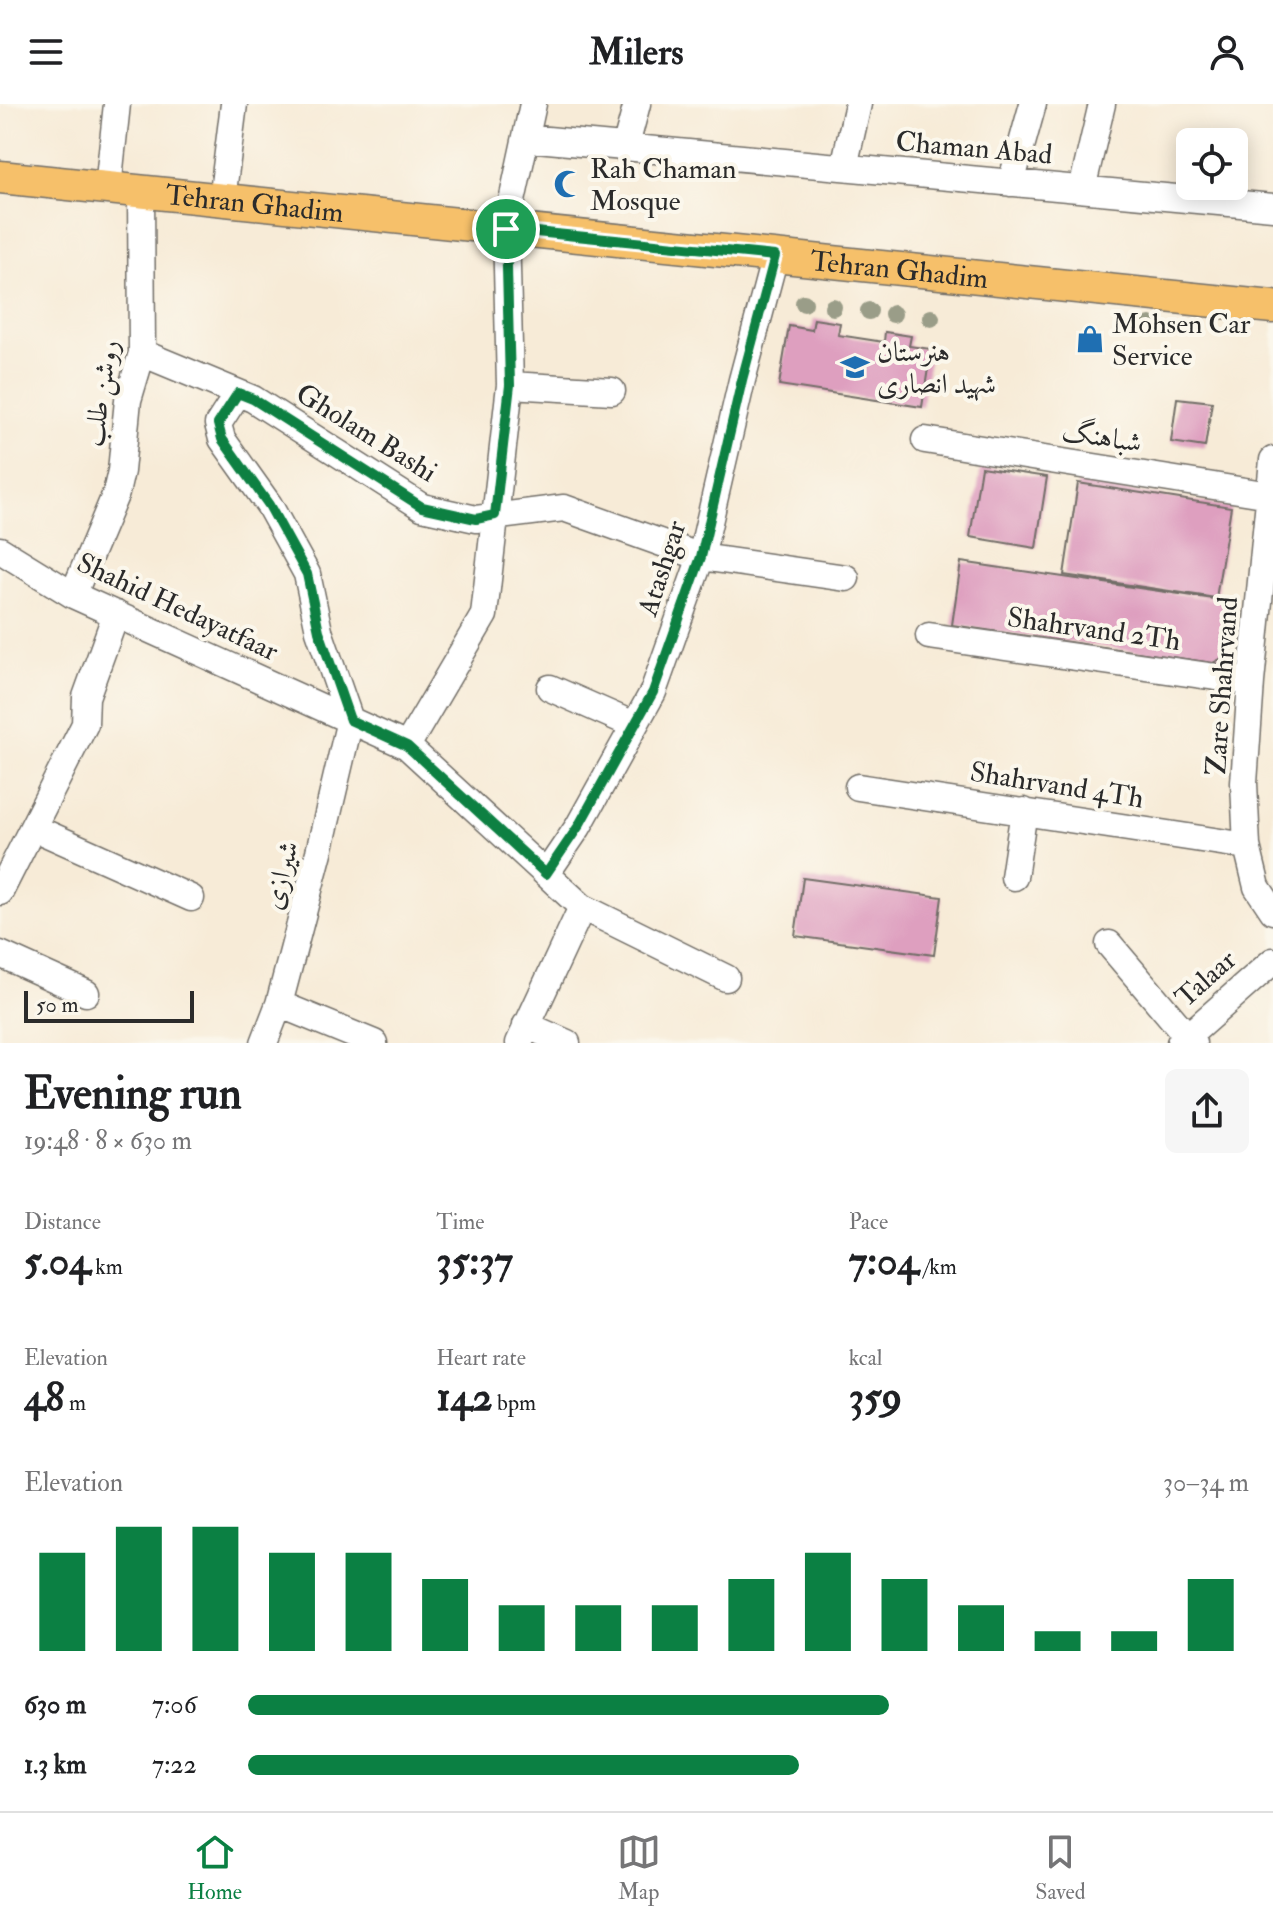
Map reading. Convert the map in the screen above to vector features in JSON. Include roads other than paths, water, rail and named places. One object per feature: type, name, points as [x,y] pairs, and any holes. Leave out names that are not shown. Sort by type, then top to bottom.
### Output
[{"type":"main road","name":"Tehran Ghadim","points":[[0,177],[1273,307]]},
{"type":"street","points":[[108,188],[117,104]]},
{"type":"street","points":[[222,200],[234,104]]},
{"type":"street","points":[[407,746],[484,615],[510,385],[506,229],[533,104]]},
{"type":"street","points":[[626,145],[637,104]]},
{"type":"street","points":[[844,167],[858,104]]},
{"type":"street","points":[[1011,183],[1033,104]]},
{"type":"street","points":[[1082,189],[1102,104]]},
{"type":"street","name":"Chaman Abad","points":[[526,138],[1273,207]]},
{"type":"street","name":"روشن طلب","points":[[73,595],[116,493],[128,400],[142,353],[141,191]]},
{"type":"street","name":"Atashgar","points":[[546,874],[578,827],[653,692],[701,557],[742,380],[775,256]]},
{"type":"street","name":"Gholam Bashi","points":[[142,353],[253,399],[422,507],[476,519],[564,508],[701,557],[846,578]]},
{"type":"street","points":[[510,385],[612,391]]},
{"type":"street","points":[[238,393],[218,424],[222,439],[269,505],[307,574],[319,631],[350,720]]},
{"type":"street","name":"شباهنگ","points":[[925,440],[1270,495]]},
{"type":"street","name":"Zare Shahrvand","points":[[1273,460],[1268,571],[1251,682],[1244,783],[1247,846],[1257,887],[1273,911]]},
{"type":"street","name":"Shahid Hedayatfaar","points":[[0,550],[73,595],[407,746],[582,907],[726,978]]},
{"type":"street","points":[[0,892],[85,724],[86,697],[116,614]]},
{"type":"street","name":"Shahrvand 2Th","points":[[929,636],[1251,682]]},
{"type":"street","points":[[550,688],[634,725]]},
{"type":"street","name":"شیرازی","points":[[264,1043],[279,1004],[350,720]]},
{"type":"street","name":"Shahrvand 4Th","points":[[858,787],[1247,846]]},
{"type":"street","points":[[1014,877],[1024,811]]},
{"type":"street","points":[[34,828],[191,898]]},
{"type":"street","points":[[567,1043],[523,1034],[582,907]]},
{"type":"street","points":[[1109,944],[1187,1041]]},
{"type":"street","points":[[0,954],[86,993]]},
{"type":"street","name":"Talaar","points":[[1187,1041],[1273,961]]},
{"type":"street","points":[[279,1004],[374,1043]]},
{"type":"place","name":"Rah Chaman Mosque","points":[[568,184]]},
{"type":"place","name":"Mohsen Car Service","points":[[1090,339]]},
{"type":"place","name":"هنرستان شهید انصاری","points":[[855,367]]}]
